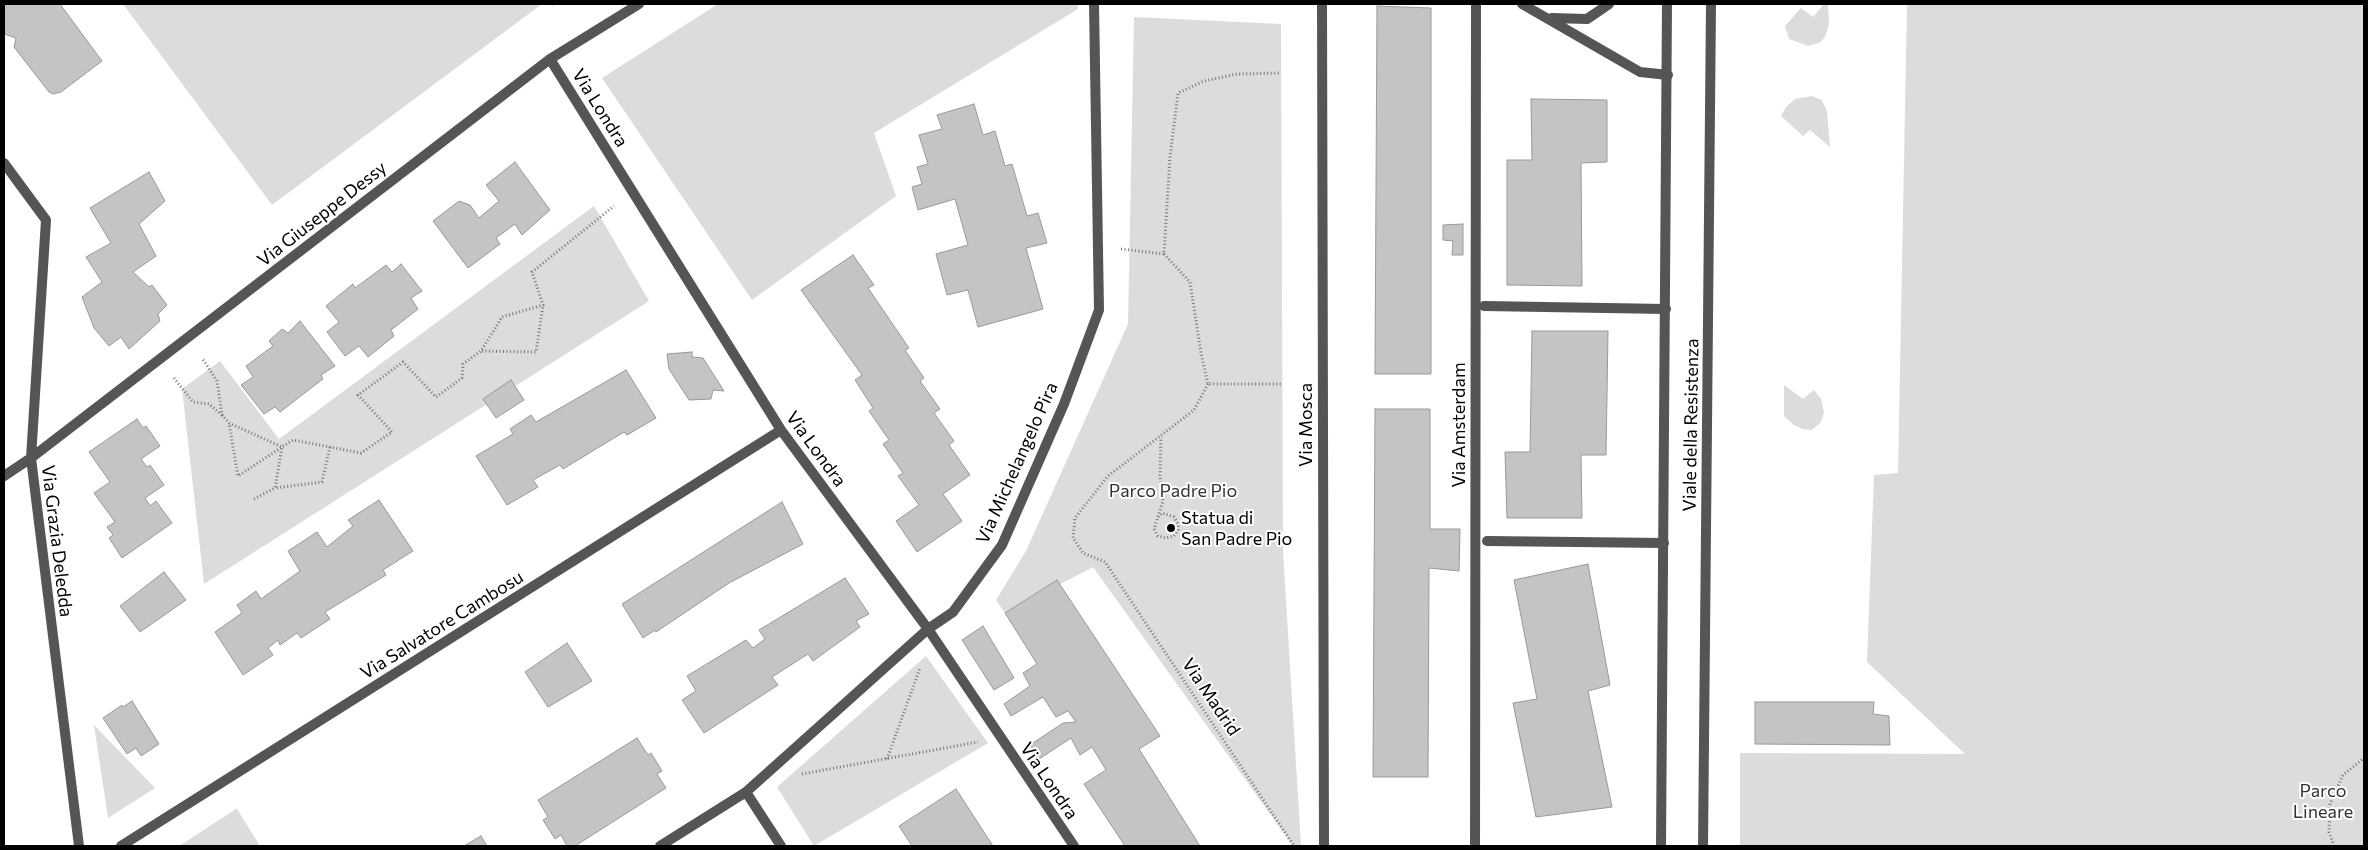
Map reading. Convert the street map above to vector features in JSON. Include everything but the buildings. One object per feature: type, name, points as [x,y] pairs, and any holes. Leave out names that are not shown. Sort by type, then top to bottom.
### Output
[{"type":"street","name":"Via Giuseppe Dessy","points":[[4,476],[550,59],[639,4]]},
{"type":"street","name":"Via Michelangelo Pira","points":[[660,846],[746,792],[928,629],[953,612],[1002,545],[1064,404],[1098,310],[1094,4]]},
{"type":"street","name":"Via Mosca","points":[[1322,4],[1324,846]]},
{"type":"street","name":"Via Amsterdam","points":[[1475,846],[1476,4]]},
{"type":"street","points":[[1522,4],[1640,72],[1668,71]]},
{"type":"street","points":[[1549,18],[1587,18],[1610,4]]},
{"type":"street","name":"Viale della Resistenza","points":[[1661,846],[1667,4]]},
{"type":"street","name":"Viale della Resistenza","points":[[1703,846],[1711,4]]},
{"type":"street","name":"Via Londra","points":[[550,59],[781,430],[928,629],[1074,846]]},
{"type":"street","name":"Via Grazia Deledda","points":[[4,163],[46,220],[30,458],[78,846]]},
{"type":"street","points":[[1484,306],[1666,309]]},
{"type":"street","name":"Via Salvatore Cambosu","points":[[121,846],[781,430]]},
{"type":"street","points":[[1487,542],[1664,543]]},
{"type":"street","points":[[746,792],[781,846]]},
{"type":"path","points":[[1164,254],[1170,157],[1178,93],[1204,81],[1237,74],[1281,73]]},
{"type":"path","points":[[481,351],[536,352],[543,305],[532,272],[614,206]]},
{"type":"path","points":[[1121,249],[1164,254],[1190,282],[1201,353],[1208,384],[1194,410],[1161,436],[1160,475],[1162,501],[1154,529],[1158,536],[1166,538],[1174,536],[1178,530],[1178,524],[1174,517],[1162,513],[1158,517]]},
{"type":"path","points":[[174,378],[192,402],[209,404],[222,414],[228,423],[238,476],[293,440],[361,453],[392,432],[358,395],[403,362],[436,397],[462,378],[462,364],[481,351],[502,318],[543,305]]},
{"type":"path","points":[[202,358],[217,381],[222,414]]},
{"type":"path","points":[[1208,384],[1283,384]]},
{"type":"path","points":[[228,423],[282,446]]},
{"type":"path","name":"Via Madrid","points":[[1161,436],[1108,476],[1075,518],[1073,538],[1083,553],[1105,562],[1294,846]]},
{"type":"path","points":[[275,488],[282,446]]},
{"type":"path","points":[[254,500],[275,488],[322,482],[330,447]]},
{"type":"path","points":[[887,759],[923,660]]},
{"type":"path","points":[[799,775],[983,741]]},
{"type":"path","points":[[2334,846],[2329,832],[2330,804],[2343,775],[2364,758]]},
{"type":"green space","points":[[123,4],[542,4],[272,205]]},
{"type":"green space","points":[[718,4],[1078,4],[1078,9],[874,133],[896,196],[752,300],[602,78]]},
{"type":"green space","points":[[1824,4],[1828,4],[1829,24],[1825,37],[1819,43],[1808,46],[1789,39],[1785,26],[1801,8],[1813,17]]},
{"type":"green space","name":"Parco Lineare","points":[[1907,4],[2364,4],[2364,846],[1740,846],[1740,753],[1965,754],[1867,662],[1874,475],[1898,473]]},
{"type":"green space","name":"Parco Padre Pio","points":[[1134,17],[1281,24],[1283,551],[1301,846],[1293,846],[1093,567],[1005,613],[996,600],[1026,551],[1128,324]]},
{"type":"green space","points":[[1812,96],[1822,100],[1827,111],[1830,147],[1810,130],[1803,136],[1781,116],[1786,107],[1795,99]]},
{"type":"green space","points":[[594,206],[649,301],[204,584],[182,389],[220,361],[279,439]]},
{"type":"green space","points":[[1784,385],[1803,399],[1814,390],[1821,399],[1824,413],[1821,422],[1812,430],[1794,425],[1784,416]]},
{"type":"green space","points":[[926,656],[988,743],[814,846],[777,787]]},
{"type":"green space","points":[[94,725],[155,788],[108,818]]},
{"type":"green space","points":[[236,809],[260,846],[179,846]]},
{"type":"place","name":"Statua di San Padre Pio","points":[[1171,528]]}]
